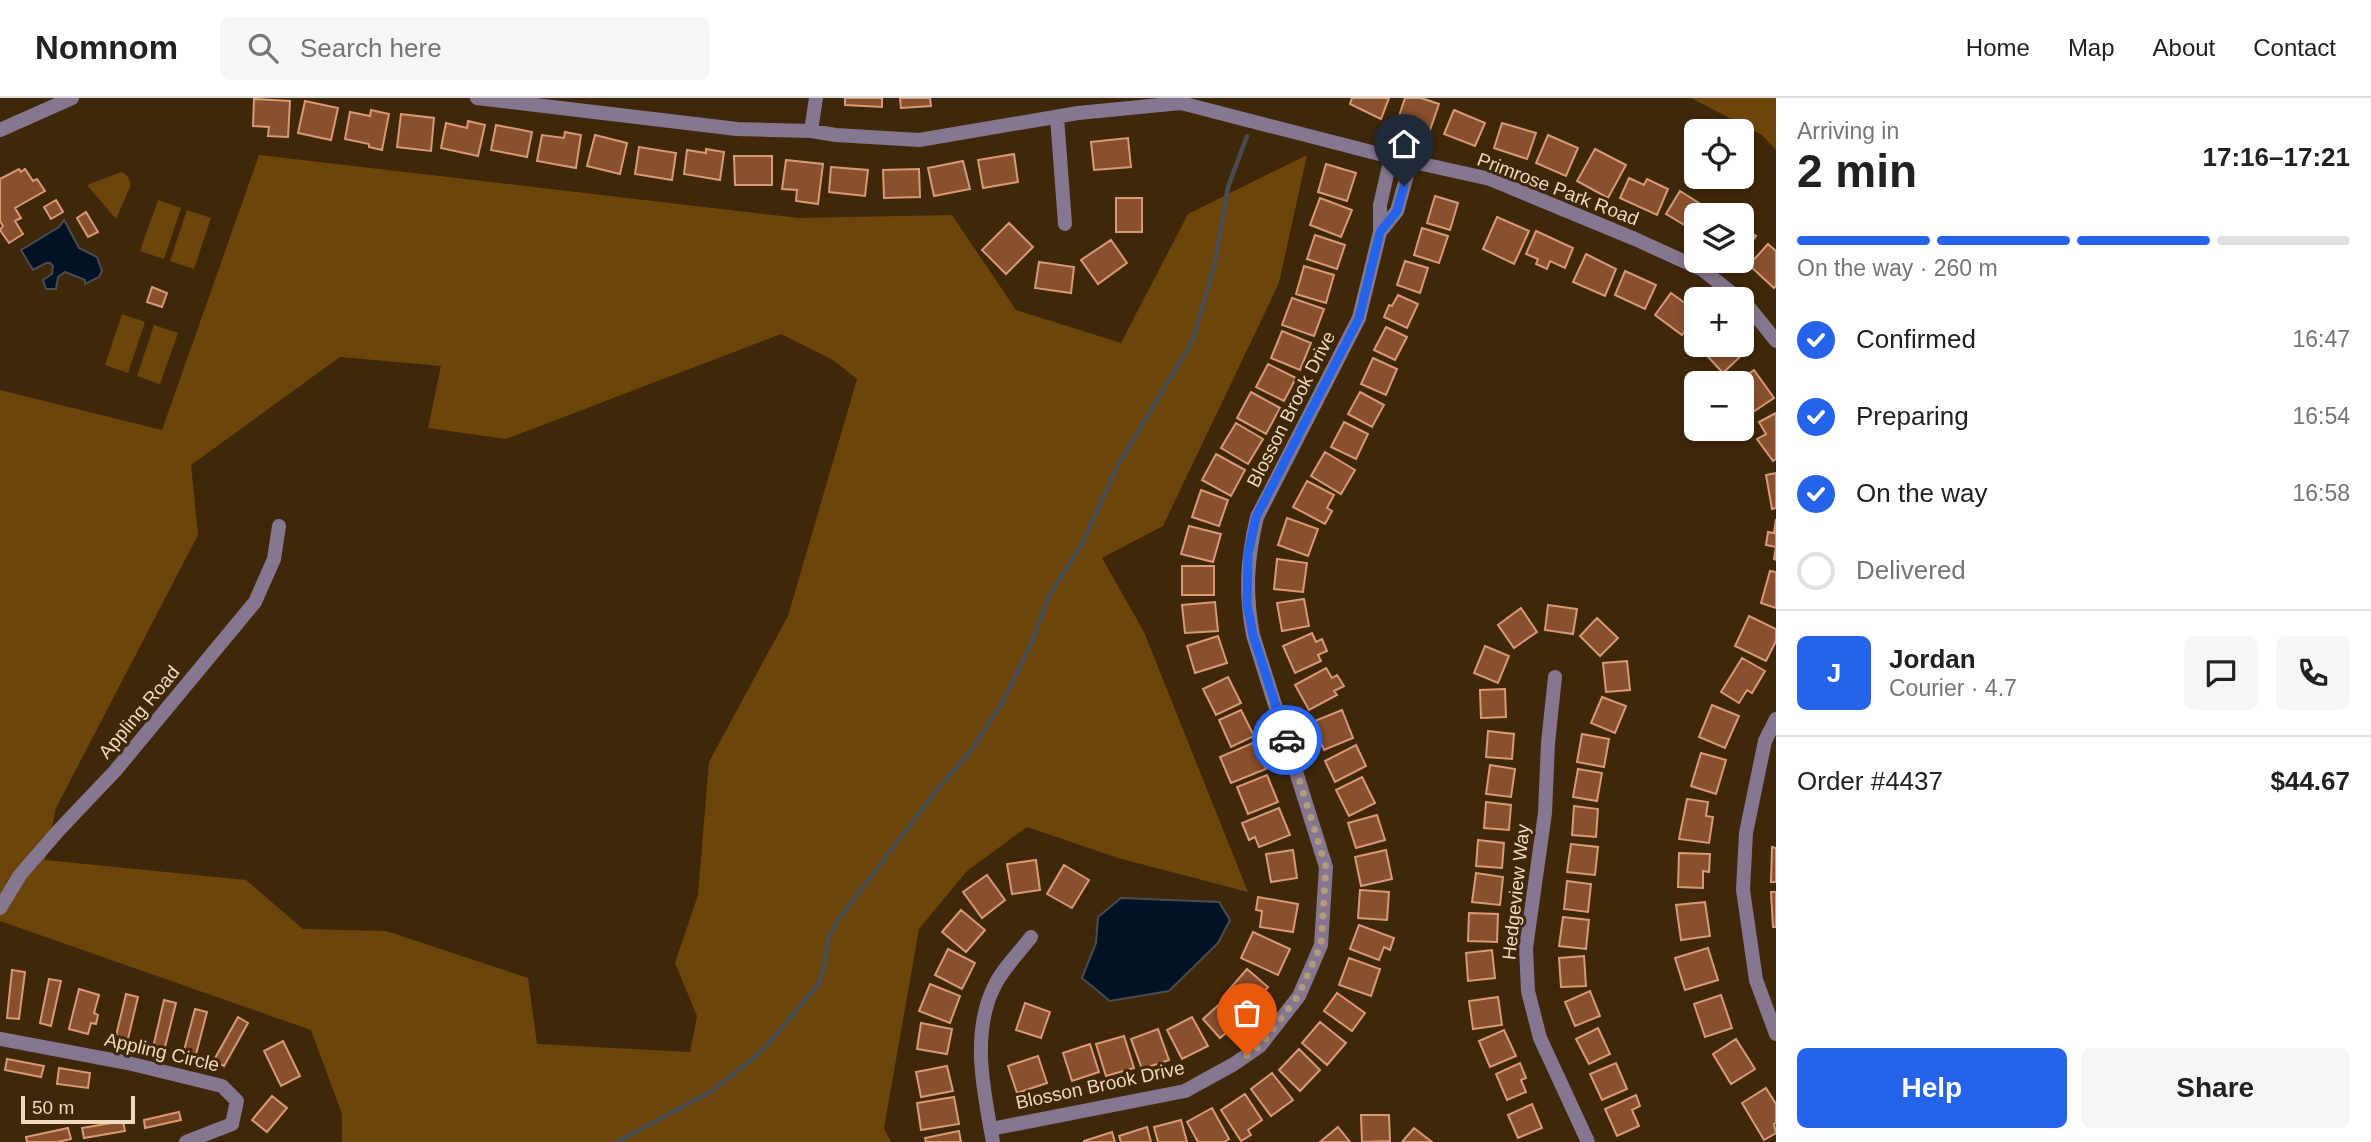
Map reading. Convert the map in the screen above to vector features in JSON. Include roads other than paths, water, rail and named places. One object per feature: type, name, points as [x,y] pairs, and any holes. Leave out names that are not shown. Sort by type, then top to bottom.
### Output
[{"type":"street","points":[[0,130],[72,98]]},
{"type":"street","name":"Primrose Park Road","points":[[477,98],[737,129],[811,131],[919,141],[1078,113],[1181,103],[1391,157],[1490,179],[1635,239],[1703,271],[1723,287]]},
{"type":"street","points":[[811,131],[816,98]]},
{"type":"street","points":[[1057,117],[1065,224]]},
{"type":"street","name":"Blosson Brook Drive","points":[[992,1135],[1185,1091],[1234,1064],[1260,1046],[1298,996],[1321,945],[1326,867],[1253,635],[1247,604],[1248,554],[1256,517],[1359,318],[1380,232],[1380,205],[1391,157]]},
{"type":"street","name":"Blosson Brook Drive","points":[[1380,232],[1397,211],[1411,161]]},
{"type":"street","name":"Primrose Park Road","points":[[1754,314],[1776,341]]},
{"type":"street","name":"Appling Road","points":[[0,908],[20,875],[115,771],[255,602],[274,559],[279,526]]},
{"type":"street","name":"Hedgeview Way","points":[[1555,677],[1548,743],[1545,813],[1526,948],[1528,991],[1540,1038],[1588,1142]]},
{"type":"street","points":[[1776,719],[1765,741],[1746,833],[1743,890],[1756,980],[1776,1034]]},
{"type":"street","points":[[992,1135],[981,1062],[981,1025],[993,987],[1031,937]]},
{"type":"street","name":"Appling Circle","points":[[0,1039],[128,1063],[222,1086],[237,1101],[232,1124],[187,1142]]},
{"type":"water","points":[[64,220],[79,248],[97,257],[102,271],[99,277],[85,284],[85,280],[65,272],[58,277],[56,289],[46,289],[43,280],[52,274],[53,266],[46,263],[33,270],[21,250],[59,227]]},
{"type":"water","points":[[1121,898],[1219,902],[1230,920],[1218,943],[1169,991],[1110,1001],[1082,978],[1096,943],[1098,917]]},
{"type":"waterway","points":[[617,1142],[712,1091],[762,1051],[818,985],[824,969],[829,936],[838,920],[936,791],[970,752],[1002,703],[1032,642],[1048,598],[1082,544],[1118,465],[1193,340],[1215,263],[1228,187],[1247,136]]}]
